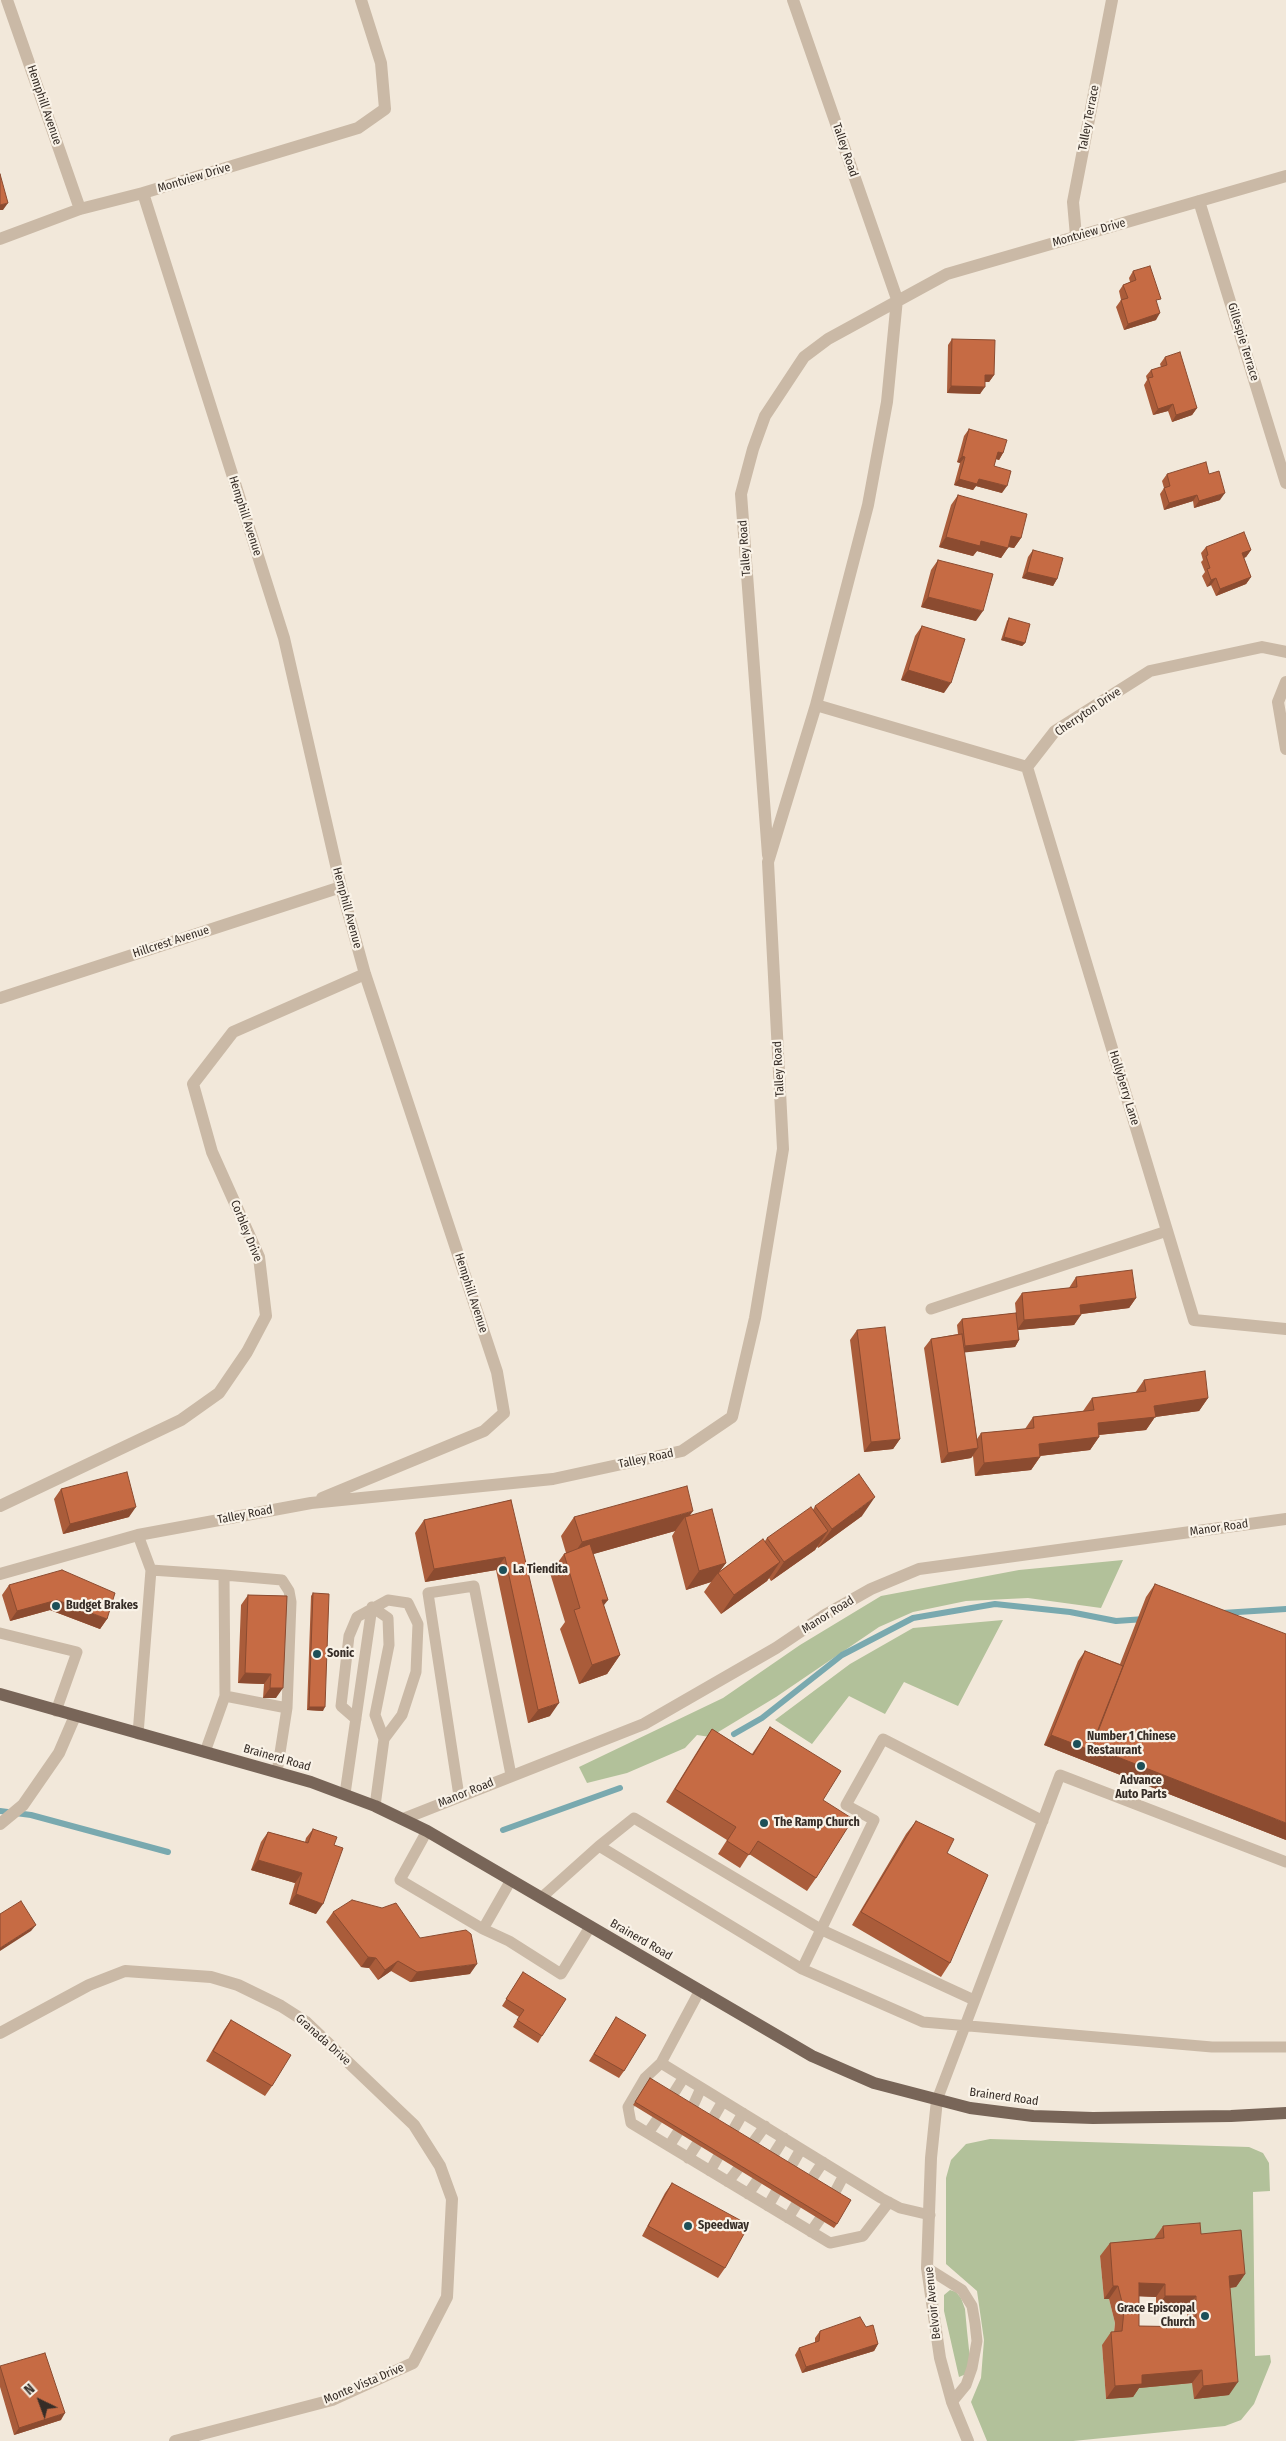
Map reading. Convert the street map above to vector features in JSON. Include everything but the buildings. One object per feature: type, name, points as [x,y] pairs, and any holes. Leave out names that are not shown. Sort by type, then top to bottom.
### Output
[{"type":"main road","name":"Brainerd Road","points":[[0,1694],[277,1772],[345,1794],[375,1806],[427,1831],[812,2056],[842,2071],[905,2093],[1003,2113],[1093,2118],[1231,2116],[1286,2113]]},
{"type":"street","points":[[9,6],[18,0]]},
{"type":"street","name":"Montview Drive","points":[[0,239],[80,209],[143,193],[358,128],[385,109],[381,63],[361,0]]},
{"type":"street","name":"Talley Road","points":[[768,862],[816,705],[868,505],[887,402],[896,299],[793,0]]},
{"type":"street","name":"Talley Terrace","points":[[1076,236],[1073,202],[1112,0]]},
{"type":"street","name":"Hemphill Avenue","points":[[9,6],[80,209]]},
{"type":"street","name":"Montview Drive","points":[[896,299],[947,274],[1286,176]]},
{"type":"street","name":"Hemphill Avenue","points":[[143,193],[284,638],[341,887],[365,974],[497,1372],[504,1413],[484,1431],[311,1503]]},
{"type":"street","name":"Gillespie Terrace","points":[[1200,201],[1286,483]]},
{"type":"street","name":"Talley Road","points":[[0,1574],[138,1536],[311,1503],[553,1479],[682,1451],[732,1416],[755,1318],[783,1149],[768,862],[741,494],[753,449],[766,416],[804,357],[828,339],[896,299]]},
{"type":"street","name":"Cherryton Drive","points":[[1027,767],[1055,731],[1150,671],[1262,647],[1286,652]]},
{"type":"street","points":[[1286,682],[1278,702],[1286,749]]},
{"type":"street","points":[[816,705],[1027,767]]},
{"type":"street","name":"Hollyberry Lane","points":[[1027,767],[1194,1320],[1286,1329]]},
{"type":"street","name":"Hillcrest Avenue","points":[[0,998],[341,887]]},
{"type":"street","name":"Corbley Drive","points":[[0,1506],[181,1420],[219,1393],[247,1352],[266,1316],[259,1257],[212,1152],[193,1084],[233,1032],[365,974]]},
{"type":"street","name":"Manor Road","points":[[404,1819],[511,1775],[644,1724],[776,1648],[825,1615],[871,1589],[919,1569],[1286,1519]]},
{"type":"street","points":[[4,1822],[23,1805],[60,1753],[75,1716]]},
{"type":"street","name":"Granada Drive","points":[[0,2034],[89,1985],[125,1971],[211,1977],[260,1994],[306,2022],[414,2125],[440,2166],[452,2199],[452,2227]]},
{"type":"street","name":"Belvoir Avenue","points":[[937,2100],[931,2158],[927,2268],[940,2358],[952,2402],[968,2441]]},
{"type":"street","name":"Monte Vista Drive","points":[[175,2441],[332,2400],[413,2363],[447,2297],[452,2227]]},
{"type":"lane","points":[[931,1309],[1167,1231]]},
{"type":"lane","points":[[138,1536],[151,1570],[138,1734]]},
{"type":"lane","points":[[151,1570],[282,1580],[289,1591],[291,1602],[288,1708],[277,1772]]},
{"type":"lane","points":[[205,1752],[225,1696],[224,1575]]},
{"type":"lane","points":[[459,1796],[428,1593],[474,1586],[511,1775]]},
{"type":"lane","points":[[356,1719],[341,1706],[348,1636],[357,1617],[372,1607],[388,1600],[408,1603],[418,1624],[416,1672],[402,1715],[384,1739]]},
{"type":"lane","points":[[345,1794],[372,1607]]},
{"type":"lane","points":[[372,1607],[388,1618],[389,1646],[375,1715],[384,1739],[375,1806]]},
{"type":"lane","points":[[0,1633],[77,1652],[56,1711]]},
{"type":"lane","points":[[225,1696],[288,1708]]},
{"type":"lane","points":[[802,1969],[874,1820],[846,1805],[883,1739],[1042,1822]]},
{"type":"lane","points":[[937,2100],[1060,1775],[1286,1862]]},
{"type":"lane","points":[[540,1898],[634,1818],[822,1930],[974,2000]]},
{"type":"lane","points":[[427,1831],[400,1880],[483,1929],[509,1940],[561,1974],[590,1927]]},
{"type":"lane","points":[[599,1846],[802,1969],[923,2022],[1212,2048],[1286,2047]]},
{"type":"lane","points":[[483,1929],[510,1880]]},
{"type":"lane","points":[[700,1990],[660,2063],[645,2078],[628,2107],[631,2123],[830,2243],[863,2236],[889,2202]]},
{"type":"lane","points":[[660,2063],[889,2202],[900,2208],[930,2214]]},
{"type":"lane","points":[[672,2096],[684,2077]]},
{"type":"lane","points":[[692,2108],[701,2088]]},
{"type":"lane","points":[[712,2120],[723,2101]]},
{"type":"lane","points":[[732,2132],[743,2113]]},
{"type":"lane","points":[[648,2133],[657,2120]]},
{"type":"lane","points":[[752,2144],[764,2126]]},
{"type":"lane","points":[[669,2146],[678,2132]]},
{"type":"lane","points":[[772,2157],[784,2138]]},
{"type":"lane","points":[[688,2158],[697,2144]]},
{"type":"lane","points":[[790,2168],[801,2149]]},
{"type":"lane","points":[[710,2171],[718,2157]]},
{"type":"lane","points":[[811,2180],[823,2162]]},
{"type":"lane","points":[[728,2182],[738,2169]]},
{"type":"lane","points":[[834,2194],[844,2175]]},
{"type":"lane","points":[[748,2194],[757,2181]]},
{"type":"lane","points":[[768,2206],[776,2192]]},
{"type":"lane","points":[[788,2218],[796,2205]]},
{"type":"lane","points":[[811,2232],[820,2219]]},
{"type":"lane","points":[[927,2268],[962,2290],[972,2306],[976,2323],[977,2341],[972,2368],[966,2384],[952,2402]]},
{"type":"green space","points":[[1123,1560],[1101,1608],[1028,1598],[966,1601],[913,1612],[879,1627],[776,1697],[710,1737],[697,1735],[685,1748],[627,1773],[587,1783],[579,1767],[723,1698],[800,1645],[881,1596],[1019,1570]]},
{"type":"green space","points":[[1003,1620],[958,1706],[904,1682],[885,1714],[849,1696],[812,1744],[775,1720],[850,1664],[913,1628]]},
{"type":"green space","points":[[990,2139],[1249,2147],[1263,2153],[1269,2163],[1270,2191],[1253,2192],[1255,2356],[1270,2355],[1271,2362],[1254,2404],[1241,2420],[1225,2426],[1073,2441],[987,2441],[971,2402],[981,2378],[984,2340],[977,2291],[946,2264],[946,2178],[951,2160],[966,2144]],"holes":[[[1100,2256],[1236,2287],[1220,2289],[1192,2383],[1132,2388],[1106,2399],[1102,2345],[1112,2344],[1115,2323],[1109,2299],[1104,2299]]]},
{"type":"green space","points":[[950,2290],[956,2292],[961,2298],[965,2309],[970,2359],[966,2374],[959,2377],[944,2311],[944,2295]]},
{"type":"waterway","points":[[734,1734],[762,1718],[842,1655],[913,1618],[995,1604],[1070,1612],[1116,1621],[1145,1619]]},
{"type":"waterway","points":[[1222,1613],[1286,1609]]},
{"type":"waterway","points":[[503,1830],[620,1788]]},
{"type":"waterway","points":[[0,1811],[31,1815],[168,1852]]},
{"type":"place","name":"La Tiendita","points":[[503,1570]]},
{"type":"place","name":"Budget Brakes","points":[[56,1606]]},
{"type":"place","name":"Sonic","points":[[317,1654]]},
{"type":"place","name":"Number 1 Chinese Restaurant","points":[[1077,1744]]},
{"type":"place","name":"Advance Auto Parts","points":[[1141,1766]]},
{"type":"place","name":"The Ramp Church","points":[[764,1823]]},
{"type":"place","name":"Speedway","points":[[688,2226]]},
{"type":"place","name":"Grace Episcopal Church","points":[[1205,2316]]}]
